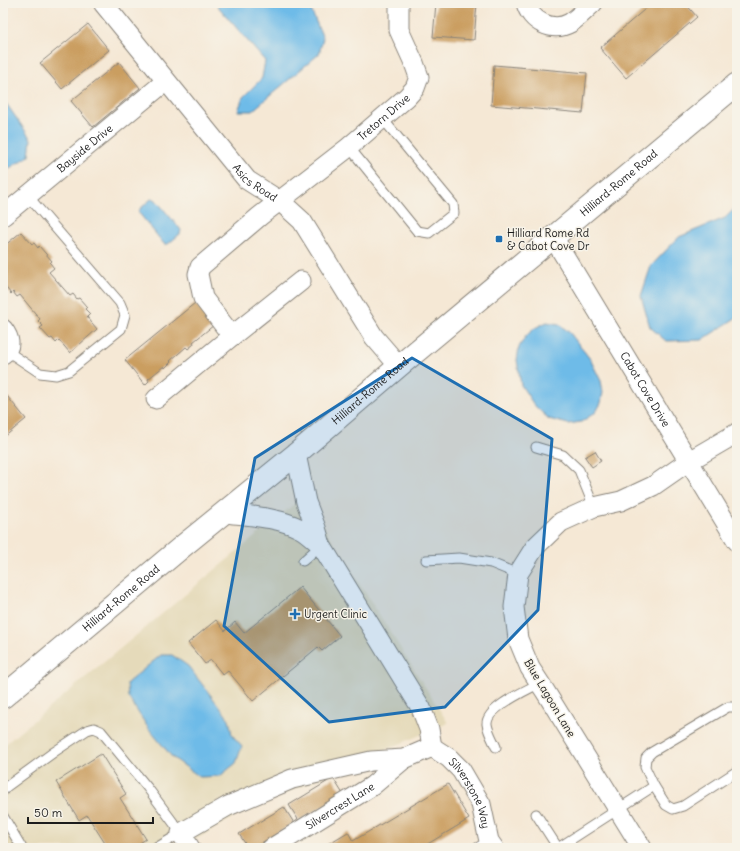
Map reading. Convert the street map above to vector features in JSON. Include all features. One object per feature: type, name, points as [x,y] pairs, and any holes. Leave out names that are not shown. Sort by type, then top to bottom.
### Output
[{"type":"main road","name":"Hilliard-Rome Road","points":[[3,697],[183,546],[296,454],[399,366],[737,84]]},
{"type":"street","name":"Asics Road","points":[[103,3],[247,180],[280,201],[302,221],[374,337],[399,366]]},
{"type":"street","name":"Tretorn Drive","points":[[232,336],[203,298],[198,274],[200,267],[260,216],[349,147],[415,88],[419,77],[399,30],[399,3]]},
{"type":"street","points":[[526,3],[528,10],[538,22],[554,27],[569,23],[594,3]]},
{"type":"street","name":"Bayside Drive","points":[[3,216],[166,81]]},
{"type":"street","name":"Cabot Cove Drive","points":[[553,237],[737,541]]},
{"type":"street","points":[[156,399],[301,281]]},
{"type":"street","points":[[3,329],[9,337],[10,344],[5,353]]},
{"type":"street","name":"Blue Lagoon Lane","points":[[642,848],[530,668],[518,639],[514,607],[518,574],[535,547],[561,522],[594,507],[621,501],[653,486],[689,461],[737,433]]},
{"type":"street","points":[[186,841],[228,806],[292,779],[371,761],[404,759],[432,748],[429,728],[422,708],[321,545],[306,502],[296,454]]},
{"type":"street","points":[[224,513],[270,518],[286,522],[303,530],[321,545]]},
{"type":"street","name":"Silverstone Way","points":[[432,748],[449,758],[461,770],[481,804],[487,846]]},
{"type":"street","name":"Silvercrest Lane","points":[[272,848],[372,786],[404,759]]},
{"type":"lane","points":[[349,147],[417,231],[429,233],[454,213],[453,204],[382,118]]},
{"type":"lane","points":[[5,353],[40,373],[56,375],[70,371],[121,329],[125,315],[120,303],[27,195]]},
{"type":"lane","points":[[536,447],[563,455],[579,470],[594,507]]},
{"type":"lane","points":[[303,561],[321,545]]},
{"type":"lane","points":[[426,560],[459,558],[491,563],[518,574]]},
{"type":"lane","points":[[496,747],[489,732],[487,723],[489,716],[495,709],[540,683]]},
{"type":"lane","points":[[737,707],[728,707],[652,752],[646,758],[645,767],[654,786],[666,805],[673,809],[683,806],[737,771]]},
{"type":"lane","points":[[3,791],[6,787],[54,752],[87,730],[94,728],[101,731],[147,787],[186,841],[156,848]]},
{"type":"lane","points":[[536,814],[558,848],[654,786]]},
{"type":"lane","points":[[3,816],[22,848]]},
{"type":"highlighted area","points":[[412,358],[552,439],[538,610],[445,707],[329,722],[224,626],[255,458]]},
{"type":"shaded area","points":[[304,496],[448,723],[244,811],[181,848],[3,848],[3,746]]},
{"type":"water","points":[[215,3],[308,3],[323,38],[319,54],[252,111],[238,111],[243,97],[262,78],[265,61]]},
{"type":"water","points":[[3,99],[31,139],[29,156],[3,172]]},
{"type":"water","points":[[151,199],[155,199],[181,230],[180,234],[168,244],[164,244],[139,213],[139,210]]},
{"type":"water","points":[[737,206],[737,317],[702,340],[666,341],[650,327],[641,296],[651,266],[679,237],[725,218]]},
{"type":"water","points":[[547,322],[559,324],[570,333],[590,359],[601,381],[603,392],[601,403],[596,412],[581,422],[568,424],[549,419],[534,405],[521,385],[517,360],[519,347],[526,336],[535,328]]},
{"type":"water","points":[[161,655],[172,655],[188,666],[229,719],[232,735],[242,746],[236,763],[220,776],[200,777],[172,757],[149,729],[128,697],[127,683]]},
{"type":"building","points":[[436,3],[477,3],[474,40],[433,37]]},
{"type":"building","points":[[652,3],[685,3],[697,17],[626,78],[600,48]]},
{"type":"building","points":[[88,24],[109,50],[62,89],[40,63]]},
{"type":"building","points":[[119,62],[140,88],[93,127],[71,101]]},
{"type":"building","points":[[494,65],[587,73],[583,113],[491,105]]},
{"type":"building","points":[[21,232],[32,244],[34,243],[38,248],[39,246],[52,261],[50,263],[54,268],[49,272],[70,296],[73,294],[87,307],[85,309],[90,314],[87,317],[97,329],[70,353],[59,340],[56,343],[52,338],[50,339],[40,328],[43,326],[38,321],[40,319],[20,295],[17,297],[13,292],[11,294],[3,284],[3,247]]},
{"type":"building","points":[[195,303],[214,325],[193,342],[194,344],[188,349],[186,347],[170,361],[171,362],[165,368],[164,366],[148,379],[149,381],[145,385],[125,360]]},
{"type":"building","points":[[7,396],[26,419],[3,438],[3,400]]},
{"type":"building","points":[[595,451],[601,461],[592,467],[585,457]]},
{"type":"building","points":[[300,587],[340,636],[322,651],[318,647],[253,701],[228,671],[223,675],[211,660],[205,664],[188,643],[216,620],[225,631],[235,622],[244,633]]},
{"type":"building","points":[[101,754],[126,794],[120,798],[146,839],[132,848],[108,848],[87,815],[79,820],[56,782]]},
{"type":"building","points":[[333,778],[343,794],[299,821],[289,805]]},
{"type":"building","points":[[448,784],[469,819],[421,848],[321,848],[348,832],[353,841]]},
{"type":"building","points":[[284,807],[294,823],[253,848],[248,848],[239,834]]},
{"type":"place","name":"Hilliard Rome Rd & Cabot Cove Dr","points":[[499,239]]},
{"type":"place","name":"Urgent Clinic","points":[[295,614]]}]
